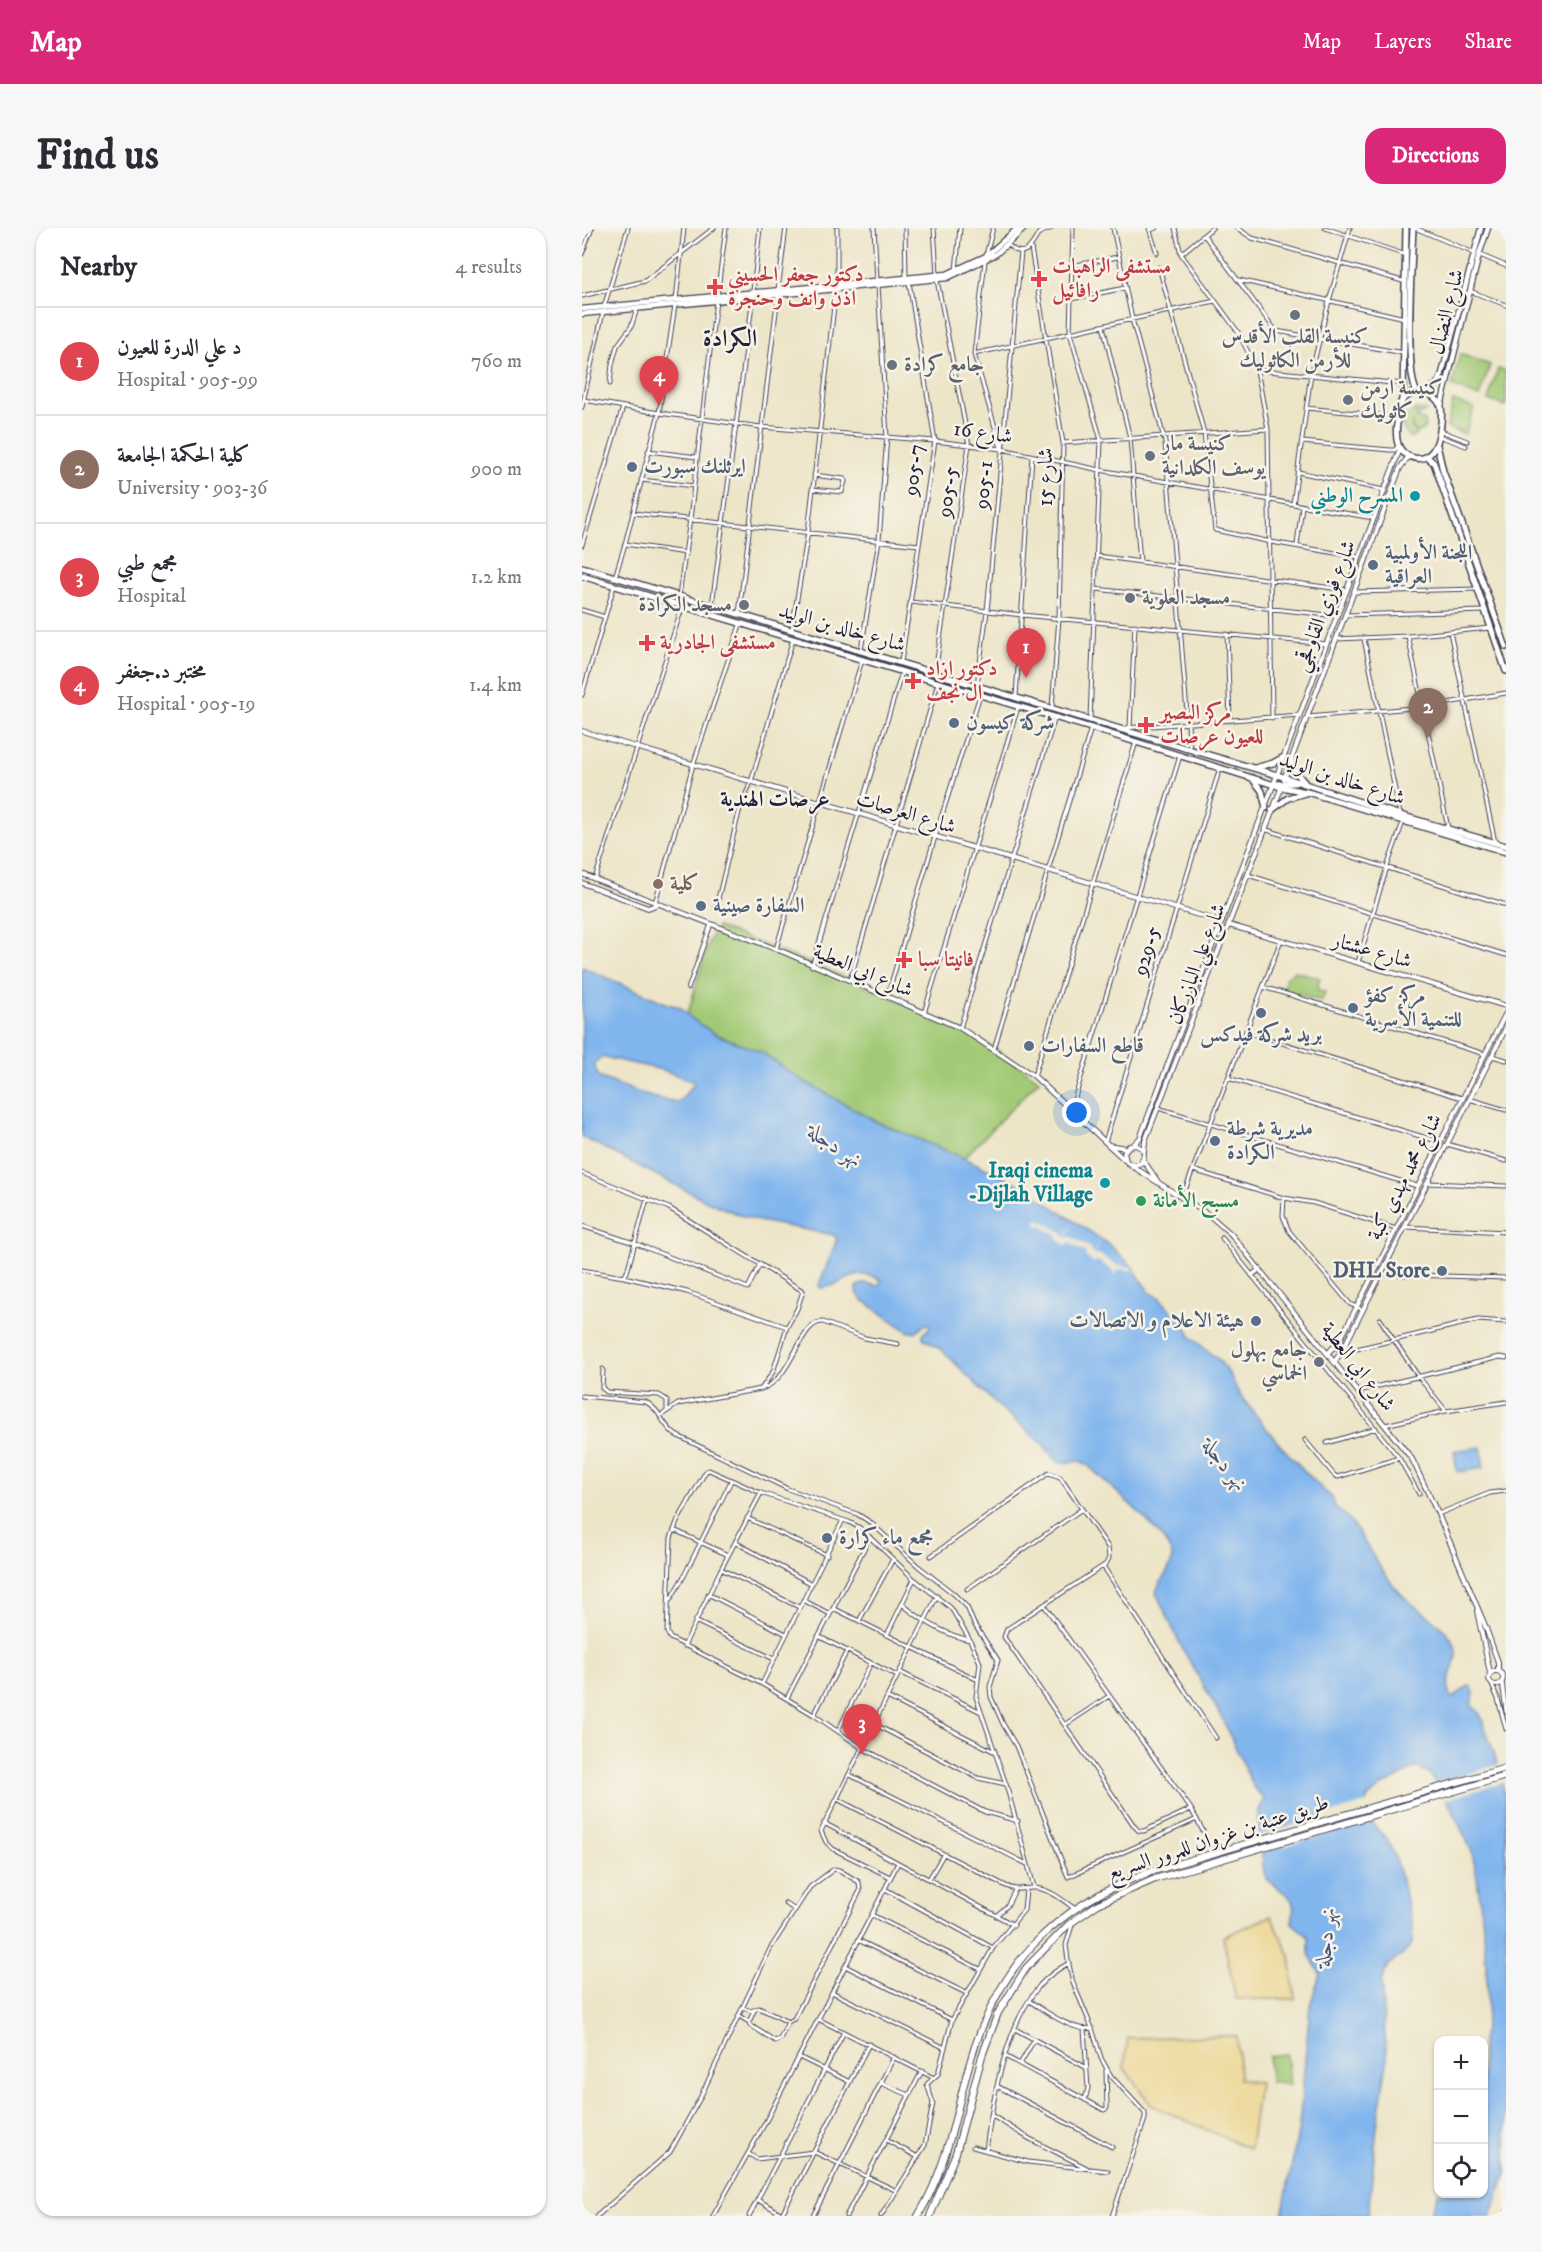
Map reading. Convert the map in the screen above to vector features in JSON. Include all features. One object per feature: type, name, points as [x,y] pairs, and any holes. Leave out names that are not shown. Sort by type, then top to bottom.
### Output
[{"type":"highway","name":"طريق عتبة بن غزوان للمرور السريع","points":[[918,2216],[932,2191],[944,2160],[960,2107],[971,2058],[990,2006],[1006,1978],[1026,1952],[1075,1909],[1115,1886],[1159,1869],[1506,1768]]},
{"type":"highway","name":"طريق عتبة بن غزوان للمرور السريع","points":[[930,2216],[942,2192],[956,2153],[982,2056],[998,2013],[1026,1968],[1047,1944],[1074,1920],[1119,1893],[1155,1879],[1506,1776]]},
{"type":"main road","points":[[937,278],[986,259],[1018,228]]},
{"type":"main road","points":[[582,314],[676,302],[954,276],[1008,245],[1025,228]]},
{"type":"main road","points":[[1401,402],[1408,395],[1426,392],[1436,398],[1441,406],[1437,443],[1432,452],[1426,456],[1418,458],[1408,456],[1399,447],[1398,417],[1403,384],[1404,353],[1406,228]]},
{"type":"main road","points":[[1414,228],[1410,350],[1411,378],[1417,392]]},
{"type":"main road","name":"شارع النضال","points":[[1441,406],[1470,291],[1481,228]]},
{"type":"main road","name":"شارع النضال","points":[[1426,392],[1441,378],[1476,254],[1488,228]]},
{"type":"main road","points":[[582,309],[637,309],[676,302]]},
{"type":"main road","points":[[1437,443],[1440,462],[1503,632],[1506,647]]},
{"type":"main road","points":[[1426,456],[1434,463],[1506,671]]},
{"type":"main road","name":"شارع خالد بن الوليد","points":[[582,567],[1277,775],[1283,782]]},
{"type":"main road","name":"شارع خالد بن الوليد","points":[[582,576],[682,608],[793,639],[1220,768],[1274,783],[1283,782]]},
{"type":"main road","points":[[1254,768],[1273,763],[1284,757]]},
{"type":"main road","points":[[1291,759],[1298,777],[1308,789]]},
{"type":"main road","points":[[1251,777],[1262,791],[1269,809],[1308,789]]},
{"type":"main road","points":[[1274,783],[1283,782],[1308,789]]},
{"type":"main road","name":"شارع خالد بن الوليد","points":[[1308,789],[1506,846]]},
{"type":"main road","name":"شارع خالد بن الوليد","points":[[1308,789],[1403,822],[1506,852]]},
{"type":"street","points":[[582,254],[592,228]]},
{"type":"street","points":[[582,407],[603,310],[628,228]]},
{"type":"street","points":[[615,577],[659,413],[676,302],[684,228]]},
{"type":"street","points":[[582,296],[645,281],[714,228]]},
{"type":"street","points":[[679,596],[726,228]]},
{"type":"street","points":[[711,607],[737,424],[760,228]]},
{"type":"street","points":[[739,615],[786,228]]},
{"type":"street","points":[[792,630],[808,532],[837,287],[837,228]]},
{"type":"street","points":[[861,650],[879,540],[887,437],[874,228]]},
{"type":"street","name":"905-7","points":[[901,662],[934,441],[907,280],[905,228]]},
{"type":"street","name":"905-5","points":[[934,228],[937,278],[969,445],[935,673]]},
{"type":"street","points":[[956,271],[960,228]]},
{"type":"street","points":[[993,228],[986,259],[974,354],[1002,449]]},
{"type":"street","points":[[1008,245],[1021,252],[1031,248],[1039,233],[1052,228]]},
{"type":"street","points":[[1073,228],[1070,333],[1101,440],[1090,719]]},
{"type":"street","points":[[1113,228],[1132,319],[1164,436],[1190,749]]},
{"type":"street","points":[[1156,228],[1150,229],[1157,253]]},
{"type":"street","points":[[1175,228],[1181,254],[1238,332],[1257,370],[1268,429],[1272,718]]},
{"type":"street","points":[[1181,254],[1212,228]]},
{"type":"street","points":[[1237,228],[1252,237],[1406,282]]},
{"type":"street","points":[[1325,228],[1406,256]]},
{"type":"street","points":[[1293,504],[1311,374],[1350,228]]},
{"type":"street","points":[[1414,228],[1506,266]]},
{"type":"street","points":[[1204,235],[1275,331],[1404,353]]},
{"type":"street","name":"شارع 15","points":[[1031,248],[1063,443],[1059,618],[1052,708]]},
{"type":"street","name":"905-1","points":[[977,685],[987,611],[1021,252]]},
{"type":"street","points":[[1071,266],[1118,257]]},
{"type":"street","points":[[1159,267],[1204,433],[1215,530],[1359,557]]},
{"type":"street","points":[[1238,280],[1405,318]]},
{"type":"street","points":[[1071,299],[1125,288]]},
{"type":"street","points":[[1470,291],[1506,305]]},
{"type":"street","points":[[974,354],[1215,301]]},
{"type":"street","points":[[610,384],[617,346],[631,327],[637,309]]},
{"type":"street","points":[[1103,326],[1130,438],[1140,562]]},
{"type":"street","points":[[1257,370],[1403,384]]},
{"type":"street","name":"شارع 16","points":[[584,400],[623,408],[761,427],[1002,449],[1100,470],[1374,518]]},
{"type":"street","points":[[582,545],[623,408]]},
{"type":"street","points":[[1306,408],[1398,417]]},
{"type":"street","points":[[1063,443],[1268,429]]},
{"type":"street","points":[[1439,433],[1467,441]]},
{"type":"street","points":[[1439,433],[1466,446]]},
{"type":"street","points":[[1302,442],[1390,450],[1399,447]]},
{"type":"street","name":"شارع فوزي القاوقجي","points":[[1274,783],[1385,490],[1399,447]]},
{"type":"street","points":[[648,451],[698,457]]},
{"type":"street","points":[[1016,697],[1032,456]]},
{"type":"street","name":"شارع فوزي القاوقجي","points":[[1283,782],[1400,468],[1408,456]]},
{"type":"street","points":[[1298,472],[1385,490]]},
{"type":"street","points":[[812,489],[842,492],[845,481],[814,475]]},
{"type":"street","points":[[641,480],[694,486]]},
{"type":"street","points":[[1297,546],[1302,506]]},
{"type":"street","points":[[633,513],[919,545]]},
{"type":"street","points":[[625,544],[686,553]]},
{"type":"street","points":[[1097,556],[1347,590]]},
{"type":"street","points":[[582,695],[614,586]]},
{"type":"street","points":[[1096,589],[1337,616]]},
{"type":"street","points":[[1354,592],[1478,589]]},
{"type":"street","points":[[911,602],[1327,644]]},
{"type":"street","points":[[595,879],[682,608]]},
{"type":"street","points":[[582,610],[605,617]]},
{"type":"street","points":[[1345,615],[1485,611]]},
{"type":"street","points":[[582,883],[648,908],[657,903],[693,765],[740,625]]},
{"type":"street","points":[[1130,727],[1135,626]]},
{"type":"street","points":[[1336,639],[1408,636],[1491,628]]},
{"type":"street","points":[[1450,632],[1495,843]]},
{"type":"street","points":[[1227,634],[1230,721]]},
{"type":"street","points":[[1408,636],[1448,828]]},
{"type":"street","points":[[716,907],[740,808],[751,782],[793,639]]},
{"type":"street","points":[[1364,639],[1400,815]]},
{"type":"street","points":[[776,949],[862,660]]},
{"type":"street","points":[[812,966],[902,672]]},
{"type":"street","points":[[849,981],[938,683]]},
{"type":"street","points":[[1308,717],[1424,707],[1506,693]]},
{"type":"street","points":[[887,998],[935,837],[981,695]]},
{"type":"street","points":[[924,1013],[1018,707]]},
{"type":"street","points":[[1120,729],[1300,715]]},
{"type":"street","points":[[960,1028],[1055,717]]},
{"type":"street","points":[[994,1049],[1091,728]]},
{"type":"street","name":"شارع العرصات","points":[[582,731],[1222,922]]},
{"type":"street","points":[[1034,1076],[1136,742]]},
{"type":"street","points":[[1071,1111],[1180,756]]},
{"type":"street","name":"929-5","points":[[1104,1143],[1220,768]]},
{"type":"street","name":"شارع علي البازركان","points":[[1132,1145],[1140,1138],[1222,922],[1269,809],[1283,782]]},
{"type":"street","name":"شارع علي البازركان","points":[[1144,1151],[1144,1143],[1264,829],[1274,783]]},
{"type":"street","points":[[1358,962],[1403,822]]},
{"type":"street","points":[[1264,829],[1506,905]]},
{"type":"street","name":"شارع ابي العطية","points":[[582,874],[776,949],[960,1028],[1034,1076],[1127,1163],[1209,1215],[1231,1234],[1412,1459],[1438,1514],[1496,1656],[1498,1670],[1503,1675],[1506,1712]]},
{"type":"street","points":[[1246,875],[1506,955]]},
{"type":"street","points":[[688,989],[711,924]]},
{"type":"street","name":"شارع عشتار","points":[[1229,925],[1506,1006]]},
{"type":"street","points":[[1182,1198],[1281,940]]},
{"type":"street","points":[[1263,987],[1485,1054]]},
{"type":"street","name":"شارع محمد مهدي كبة","points":[[1328,1353],[1335,1347],[1356,1307],[1506,1013]]},
{"type":"street","name":"شارع محمد مهدي كبة","points":[[1335,1361],[1382,1274],[1506,1028]]},
{"type":"street","points":[[1246,1032],[1462,1098]]},
{"type":"street","points":[[1492,1056],[1506,1060]]},
{"type":"street","points":[[1477,1070],[1483,1072]]},
{"type":"street","points":[[1228,1078],[1440,1142]]},
{"type":"street","points":[[1470,1099],[1506,1110]]},
{"type":"street","points":[[1158,1108],[1417,1186]]},
{"type":"street","points":[[1104,1143],[1126,1148],[1138,1145],[1144,1151],[1143,1160],[1137,1165],[1127,1163],[1124,1155],[1126,1148]]},
{"type":"street","points":[[1447,1144],[1506,1161]]},
{"type":"street","name":"شارع ابي العطية","points":[[1143,1160],[1162,1187]]},
{"type":"street","points":[[1193,1170],[1284,1198],[1314,1203],[1396,1229]]},
{"type":"street","points":[[582,1173],[669,1208],[802,1291],[797,1309],[787,1327],[773,1372],[760,1389]]},
{"type":"street","points":[[1427,1183],[1506,1186]]},
{"type":"street","points":[[1284,1198],[1283,1216],[1289,1231],[1350,1304],[1363,1310]]},
{"type":"street","points":[[624,1277],[647,1199]]},
{"type":"street","points":[[1411,1199],[1416,1204]]},
{"type":"street","points":[[582,1226],[634,1243],[748,1287],[760,1264]]},
{"type":"street","points":[[1405,1227],[1506,1232]]},
{"type":"street","points":[[1222,1238],[1376,1428],[1399,1458],[1419,1494]]},
{"type":"street","points":[[1252,1275],[1260,1269]]},
{"type":"street","points":[[582,1270],[687,1292],[787,1327]]},
{"type":"street","points":[[1382,1274],[1506,1278]]},
{"type":"street","points":[[1380,1319],[1418,1376],[1446,1412]]},
{"type":"street","points":[[1335,1347],[1342,1351],[1394,1341],[1478,1320],[1506,1322]]},
{"type":"street","points":[[660,1416],[678,1404],[760,1389],[774,1383],[787,1366],[809,1327],[818,1322],[865,1338],[898,1344]]},
{"type":"street","points":[[1358,1391],[1500,1357],[1506,1358]]},
{"type":"street","points":[[603,1369],[602,1388],[607,1392],[659,1395],[667,1400],[667,1410]]},
{"type":"street","points":[[582,1396],[646,1402],[655,1407],[671,1432],[788,1489],[863,1518],[967,1607],[974,1623],[998,1660],[990,1687],[992,1697],[999,1716],[1016,1746],[1068,1877],[1197,1819]]},
{"type":"street","points":[[1385,1425],[1506,1402]]},
{"type":"street","points":[[1327,1443],[1376,1428]]},
{"type":"street","points":[[1305,1440],[1338,1477],[1399,1458]]},
{"type":"street","points":[[1018,1821],[986,1812],[862,1748],[814,1715],[762,1684],[670,1638],[667,1632],[671,1538],[706,1471],[709,1470],[761,1493],[843,1520],[860,1528],[914,1579],[951,1608],[970,1640],[980,1663],[976,1697],[997,1753],[1018,1821],[1034,1887]]},
{"type":"street","points":[[931,1556],[1049,1473],[1060,1477],[1110,1552],[1109,1558],[1102,1566],[1007,1629],[1004,1637],[1139,1831],[1144,1831],[1191,1809]]},
{"type":"street","points":[[669,1602],[731,1480]]},
{"type":"street","points":[[1438,1514],[1490,1493],[1506,1491]]},
{"type":"street","points":[[684,1647],[708,1594],[761,1493]]},
{"type":"street","points":[[967,1589],[1082,1509]]},
{"type":"street","points":[[747,1518],[827,1555]]},
{"type":"street","points":[[762,1684],[843,1520]]},
{"type":"street","points":[[674,1530],[728,1555]]},
{"type":"street","points":[[786,1698],[870,1537]]},
{"type":"street","points":[[735,1542],[812,1584]]},
{"type":"street","points":[[859,1621],[893,1559]]},
{"type":"street","points":[[1102,1566],[1216,1738]]},
{"type":"street","points":[[721,1569],[799,1607]]},
{"type":"street","points":[[887,1635],[914,1579]]},
{"type":"street","points":[[708,1594],[786,1634]]},
{"type":"street","points":[[890,1877],[833,1849],[821,1831],[937,1596]]},
{"type":"street","points":[[803,1600],[830,1614]]},
{"type":"street","points":[[902,1604],[925,1621],[970,1640]]},
{"type":"street","points":[[1044,1605],[1191,1809],[1203,1831]]},
{"type":"street","name":"شارع ابي العطية","points":[[1476,1607],[1490,1673],[1488,1679],[1498,1699],[1506,1729]]},
{"type":"street","points":[[833,1608],[977,1679]]},
{"type":"street","points":[[695,1621],[774,1659]]},
{"type":"street","points":[[818,1636],[897,1677]]},
{"type":"street","points":[[814,1715],[847,1651]]},
{"type":"street","points":[[838,1731],[871,1663]]},
{"type":"street","points":[[1490,1673],[1498,1670]]},
{"type":"street","points":[[900,1672],[981,1712]]},
{"type":"street","points":[[1491,1683],[1497,1685],[1502,1681]]},
{"type":"street","points":[[1065,1725],[1109,1696]]},
{"type":"street","points":[[887,1697],[997,1753]]},
{"type":"street","points":[[874,1724],[978,1778],[1006,1784]]},
{"type":"street","points":[[850,1775],[1027,1864]]},
{"type":"street","points":[[837,1799],[1015,1890],[1034,1887],[1055,1895],[1075,1909]]},
{"type":"street","points":[[824,1823],[1014,1925]]},
{"type":"street","points":[[929,1880],[943,1855]]},
{"type":"street","points":[[713,2216],[749,2154],[898,1863]]},
{"type":"street","points":[[597,2216],[670,2152],[700,2098],[770,1949],[813,1884],[832,1870],[839,1870],[861,1885],[794,2019],[788,2022],[780,2039],[775,2041],[753,2028],[749,2022],[739,2016]]},
{"type":"street","points":[[885,1889],[993,1948]]},
{"type":"street","points":[[996,1916],[1007,1906],[1015,1890]]},
{"type":"street","points":[[881,2216],[924,2145],[933,2103],[927,2084],[938,2074],[952,2020],[993,1948],[1024,1910],[1026,1890]]},
{"type":"street","points":[[785,1903],[795,1910]]},
{"type":"street","points":[[871,1914],[980,1969]]},
{"type":"street","points":[[1074,1920],[1066,1945],[1073,1983],[1106,2068],[1121,2089],[1142,2110],[1145,2119],[1112,2216]]},
{"type":"street","points":[[858,1940],[966,1993]]},
{"type":"street","points":[[986,2151],[997,2086],[1005,2056],[1016,2029],[1029,2001],[1045,1980],[1069,1963]]},
{"type":"street","points":[[845,1966],[952,2020]]},
{"type":"street","points":[[832,1992],[945,2048]]},
{"type":"street","points":[[1029,2001],[1062,2021],[1084,2029],[1092,2028]]},
{"type":"street","points":[[743,2008],[754,2011]]},
{"type":"street","points":[[749,2022],[754,2011],[759,2008],[788,2022]]},
{"type":"street","points":[[818,2019],[934,2078]]},
{"type":"street","points":[[1016,2029],[1087,2068]]},
{"type":"street","points":[[1084,2029],[1089,2088],[1085,2100]]},
{"type":"street","points":[[749,2216],[844,2032]]},
{"type":"street","points":[[1020,2064],[1034,2040]]},
{"type":"street","points":[[757,2200],[782,2215],[869,2044]]},
{"type":"street","points":[[1005,2056],[1104,2110],[1107,2108],[1106,2068]]},
{"type":"street","points":[[799,2057],[850,2082]]},
{"type":"street","points":[[813,2216],[894,2057]]},
{"type":"street","points":[[846,2216],[922,2071]]},
{"type":"street","points":[[881,2083],[909,2095]]},
{"type":"street","points":[[997,2086],[1112,2147]]},
{"type":"street","points":[[992,2115],[1030,2139],[1089,2170]]},
{"type":"street","points":[[886,2140],[918,2157]]},
{"type":"street","points":[[973,2147],[1028,2162],[1108,2172]]},
{"type":"street","points":[[749,2154],[757,2159],[814,2152],[895,2190]]},
{"type":"street","points":[[1504,2216],[1506,2211]]},
{"type":"green space","points":[[1460,354],[1490,365],[1479,397],[1452,386]]},
{"type":"green space","points":[[1498,369],[1506,371],[1506,406],[1488,400]]},
{"type":"green space","points":[[1453,401],[1474,408],[1465,434],[1447,427]]},
{"type":"green space","points":[[1416,409],[1426,411],[1421,414],[1414,412],[1419,416],[1416,418],[1424,420],[1425,427],[1422,431],[1416,431],[1412,421],[1412,429],[1418,433],[1410,438],[1403,429],[1403,418]]},
{"type":"green space","points":[[717,927],[820,967],[921,1011],[993,1048],[1039,1080],[964,1158],[877,1122],[800,1079],[761,1052],[715,1034],[687,1016],[709,941]]},
{"type":"green space","points":[[1295,971],[1320,978],[1317,989],[1325,992],[1322,1001],[1283,990],[1286,977]]},
{"type":"green space","points":[[1287,2054],[1290,2085],[1270,2082],[1269,2056]]},
{"type":"sand","points":[[1271,1916],[1290,1956],[1295,1999],[1236,1999],[1223,1937]]},
{"type":"sand","points":[[1237,2036],[1239,2079],[1259,2083],[1250,2149],[1151,2105],[1124,2068],[1128,2038]]},
{"type":"water","name":"نهر دجلة","points":[[582,967],[680,1007],[692,1019],[715,1034],[761,1052],[800,1079],[877,1122],[964,1158],[1020,1185],[1107,1243],[1132,1266],[1149,1292],[1160,1298],[1188,1330],[1191,1337],[1219,1360],[1230,1375],[1239,1394],[1279,1444],[1333,1498],[1334,1506],[1348,1518],[1400,1593],[1451,1638],[1456,1657],[1449,1681],[1450,1696],[1453,1698],[1468,1686],[1472,1687],[1474,1694],[1471,1705],[1479,1712],[1494,1752],[1506,1799],[1506,2173],[1491,2216],[1429,2216],[1436,2198],[1488,2198],[1488,2036],[1483,2036],[1487,2013],[1487,1982],[1484,1933],[1472,1852],[1451,1807],[1429,1773],[1417,1767],[1382,1786],[1367,1799],[1366,1803],[1374,1826],[1386,1838],[1396,1859],[1413,1927],[1412,1944],[1404,1954],[1388,1965],[1381,1982],[1387,2062],[1378,2118],[1368,2216],[1282,2216],[1299,2127],[1310,2005],[1320,1974],[1309,1954],[1309,1937],[1292,1923],[1294,1909],[1291,1899],[1270,1882],[1264,1873],[1258,1819],[1264,1800],[1254,1788],[1222,1718],[1182,1648],[1156,1593],[1171,1564],[1170,1549],[1151,1525],[1088,1465],[1080,1461],[1062,1463],[1055,1460],[1044,1445],[997,1405],[942,1350],[923,1338],[923,1334],[930,1327],[929,1324],[915,1332],[909,1332],[861,1299],[857,1286],[866,1283],[878,1286],[880,1279],[862,1275],[855,1276],[835,1285],[820,1288],[819,1285],[837,1239],[834,1235],[759,1221],[709,1202],[582,1137]],"holes":[[[603,1057],[663,1070],[692,1081],[694,1085],[677,1102],[651,1097],[598,1077],[594,1063]]]},
{"type":"water","points":[[1481,1447],[1484,1468],[1457,1472],[1454,1451]]},
{"type":"pier","points":[[1038,1219],[1062,1232],[1064,1237],[1074,1222],[1065,1238],[1071,1237],[1090,1248],[1092,1254],[1101,1240],[1093,1255],[1099,1254],[1118,1266],[1132,1267],[1132,1270],[1118,1269],[1116,1275],[1113,1270],[1098,1261],[1093,1262],[1086,1257],[1082,1250],[1070,1243],[1065,1245],[1058,1240],[1057,1234],[1043,1225],[1035,1225]]},
{"type":"pier","points":[[1501,1764],[1505,1782],[1443,1800],[1432,1784]]},
{"type":"pier","points":[[1369,1802],[1375,1820],[1258,1854],[1256,1836]]},
{"type":"place","name":"مستشفى الراهبات رافائيل","points":[[1039,279]]},
{"type":"place","name":"دكتور جعفر الحسيني اذن وانف وحنجرة","points":[[715,287]]},
{"type":"place","name":"كنيسة القلب الأقدس للأرمن الكاثوليك","points":[[1295,315]]},
{"type":"place","name":"جامع كرادة","points":[[892,365]]},
{"type":"place","name":"كنيسة ارمن كاثوليك","points":[[1348,400]]},
{"type":"place","name":"مختبر د.جغفر","points":[[659,406]]},
{"type":"place","name":"كنيسة مار يوسف الكلدانية","points":[[1150,456]]},
{"type":"place","name":"ايرثلنك سبورت","points":[[632,467]]},
{"type":"place","name":"المسرح الوطني","points":[[1415,496]]},
{"type":"place","name":"اللجنة الأولمبية العراقية","points":[[1373,565]]},
{"type":"place","name":"مسجد العلوية","points":[[1130,598]]},
{"type":"place","name":"مسجد الكرادة","points":[[744,605]]},
{"type":"place","name":"مستشفى الجادرية","points":[[647,643]]},
{"type":"place","name":"د علي الدرة للعيون","points":[[1026,678]]},
{"type":"place","name":"دكتور ازاد ال نجف","points":[[913,681]]},
{"type":"place","name":"شركة كيسون","points":[[954,723]]},
{"type":"place","name":"مركز البصير للعيون عرصات","points":[[1146,725]]},
{"type":"place","name":"كلية الحكمة الجامعة","points":[[1428,738]]},
{"type":"place","name":"كلية","points":[[658,884]]},
{"type":"place","name":"السفارة صينية","points":[[701,906]]},
{"type":"place","name":"فانيتا سبا","points":[[904,960]]},
{"type":"place","name":"مركز كفؤ للتنمية الأسرية","points":[[1353,1008]]},
{"type":"place","name":"بريد شركة فيدكس","points":[[1261,1013]]},
{"type":"place","name":"قاطع السفارات","points":[[1029,1046]]},
{"type":"place","name":"مديرية شرطة الكرادة","points":[[1215,1141]]},
{"type":"place","name":"Iraqi cinema -Dijlah Village","points":[[1105,1183]]},
{"type":"place","name":"مسبح الأمانة","points":[[1141,1201]]},
{"type":"place","name":"DHL Store","points":[[1442,1271]]},
{"type":"place","name":"هيئة الاعلام و الاتصالات","points":[[1256,1321]]},
{"type":"place","name":"جامع بهلول الخماسي","points":[[1319,1362]]},
{"type":"place","name":"مجمع ماء كرارة","points":[[827,1538]]},
{"type":"place","name":"مجمع طبي","points":[[862,1754]]},
{"type":"district","name":"الكرادة","points":[[730,339]]},
{"type":"district","name":"عرصات الهندية","points":[[775,799]]}]
